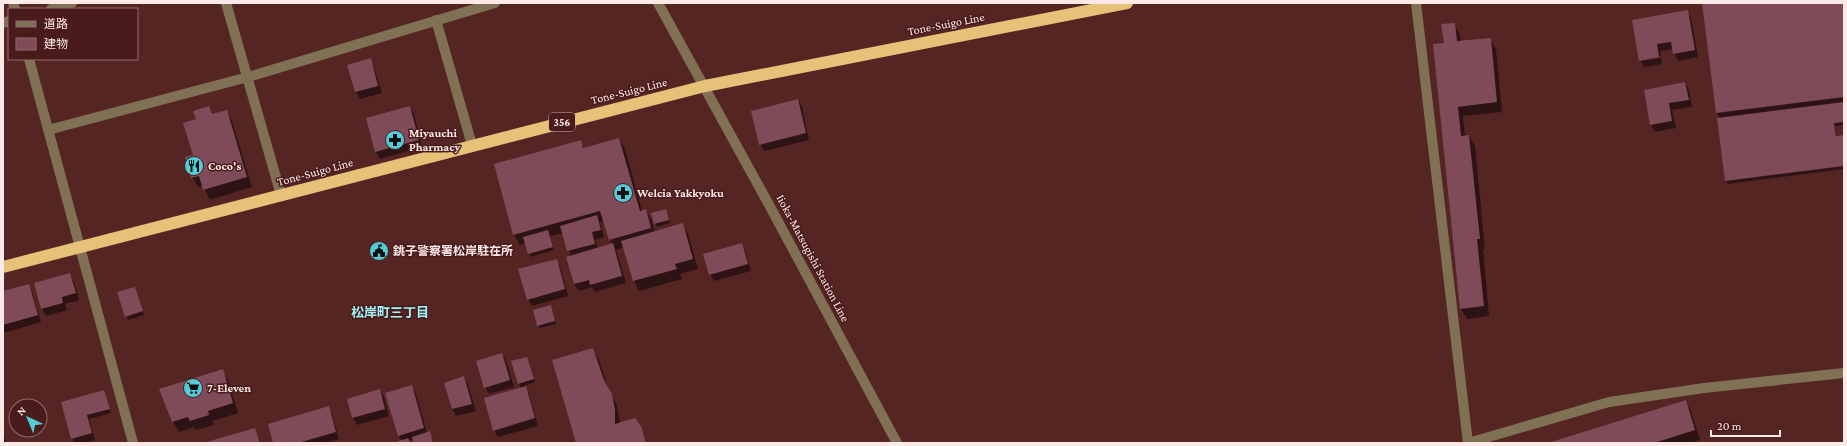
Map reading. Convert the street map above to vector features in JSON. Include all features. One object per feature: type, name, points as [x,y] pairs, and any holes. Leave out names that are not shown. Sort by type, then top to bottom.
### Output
[{"type":"highway","name":"Tone-Suigo Line","points":[[3,267],[705,86],[1127,3]]},
{"type":"street","points":[[54,8],[72,3]]},
{"type":"street","points":[[226,3],[281,195]]},
{"type":"street","points":[[48,130],[248,77],[494,3]]},
{"type":"street","name":"Iioka-Matsugishi Station Line","points":[[658,3],[705,86],[897,443]]},
{"type":"street","points":[[1416,3],[1468,443],[1609,402],[1704,388],[1844,373]]},
{"type":"street","points":[[436,20],[472,145]]},
{"type":"street","points":[[29,60],[133,443]]},
{"type":"building","points":[[1702,3],[1844,3],[1844,97],[1716,113]]},
{"type":"building","points":[[1688,10],[1695,50],[1673,54],[1671,42],[1657,44],[1659,57],[1639,61],[1632,20]]},
{"type":"building","points":[[1455,23],[1457,41],[1491,38],[1497,102],[1458,107],[1461,136],[1469,135],[1480,239],[1477,239],[1484,306],[1460,309],[1433,44],[1444,43],[1441,24]]},
{"type":"building","points":[[371,58],[378,86],[355,92],[347,65]]},
{"type":"building","points":[[1685,82],[1689,100],[1669,103],[1672,121],[1650,125],[1644,90]]},
{"type":"building","points":[[798,99],[806,133],[759,145],[751,111]]},
{"type":"building","points":[[1844,102],[1844,122],[1834,123],[1836,136],[1844,135],[1844,166],[1725,181],[1717,118]]},
{"type":"building","points":[[209,106],[212,114],[227,110],[247,177],[203,190],[199,176],[191,178],[185,157],[193,155],[183,123],[196,119],[193,111]]},
{"type":"building","points":[[410,106],[419,140],[375,152],[366,118]]},
{"type":"building","points":[[619,138],[640,211],[646,209],[651,228],[609,240],[600,211],[513,235],[494,164],[581,140],[583,148]]},
{"type":"building","points":[[666,209],[669,220],[654,224],[651,213]]},
{"type":"building","points":[[597,215],[601,230],[592,232],[595,244],[567,251],[560,226]]},
{"type":"building","points":[[683,223],[693,259],[675,264],[677,269],[633,281],[621,241]]},
{"type":"building","points":[[548,230],[553,247],[528,254],[523,237]]},
{"type":"building","points":[[613,243],[622,276],[590,285],[589,280],[574,284],[566,257]]},
{"type":"building","points":[[742,243],[748,264],[709,275],[703,254]]},
{"type":"building","points":[[557,259],[565,289],[527,300],[518,269]]},
{"type":"building","points":[[70,273],[76,293],[62,297],[63,303],[41,309],[34,283]]},
{"type":"building","points":[[29,284],[38,315],[3,325],[3,291]]},
{"type":"building","points":[[135,287],[143,311],[125,317],[117,292]]},
{"type":"building","points":[[551,305],[555,321],[537,326],[533,310]]},
{"type":"building","points":[[593,348],[604,380],[612,394],[615,410],[615,424],[635,418],[641,426],[646,443],[576,443],[552,360]]},
{"type":"building","points":[[502,353],[510,380],[484,388],[476,361]]},
{"type":"building","points":[[527,357],[534,379],[518,384],[511,361]]},
{"type":"building","points":[[223,369],[233,403],[208,411],[209,415],[190,421],[188,417],[172,422],[159,389]]},
{"type":"building","points":[[464,376],[472,404],[452,409],[444,383]]},
{"type":"building","points":[[412,385],[424,428],[398,436],[385,393]]},
{"type":"building","points":[[526,386],[535,418],[493,431],[484,398]]},
{"type":"building","points":[[380,389],[385,409],[352,418],[347,399]]},
{"type":"building","points":[[104,390],[110,409],[87,415],[92,433],[71,439],[61,402]]},
{"type":"building","points":[[1686,400],[1695,430],[1654,443],[1548,443]]},
{"type":"building","points":[[329,406],[336,432],[298,443],[273,443],[268,424]]},
{"type":"building","points":[[255,428],[260,443],[203,443]]},
{"type":"building","points":[[430,431],[433,443],[414,443],[412,437]]},
{"type":"building","points":[[408,438],[410,443],[393,443]]},
{"type":"place","name":"Miyauchi Pharmacy","points":[[395,140]]},
{"type":"place","name":"Coco's","points":[[194,166]]},
{"type":"place","name":"Welcia Yakkyoku","points":[[623,193]]},
{"type":"place","name":"銚子警察署松岸駐在所","points":[[379,251]]},
{"type":"place","name":"7-Eleven","points":[[193,388]]},
{"type":"district","name":"松岸町三丁目","points":[[390,312]]}]
